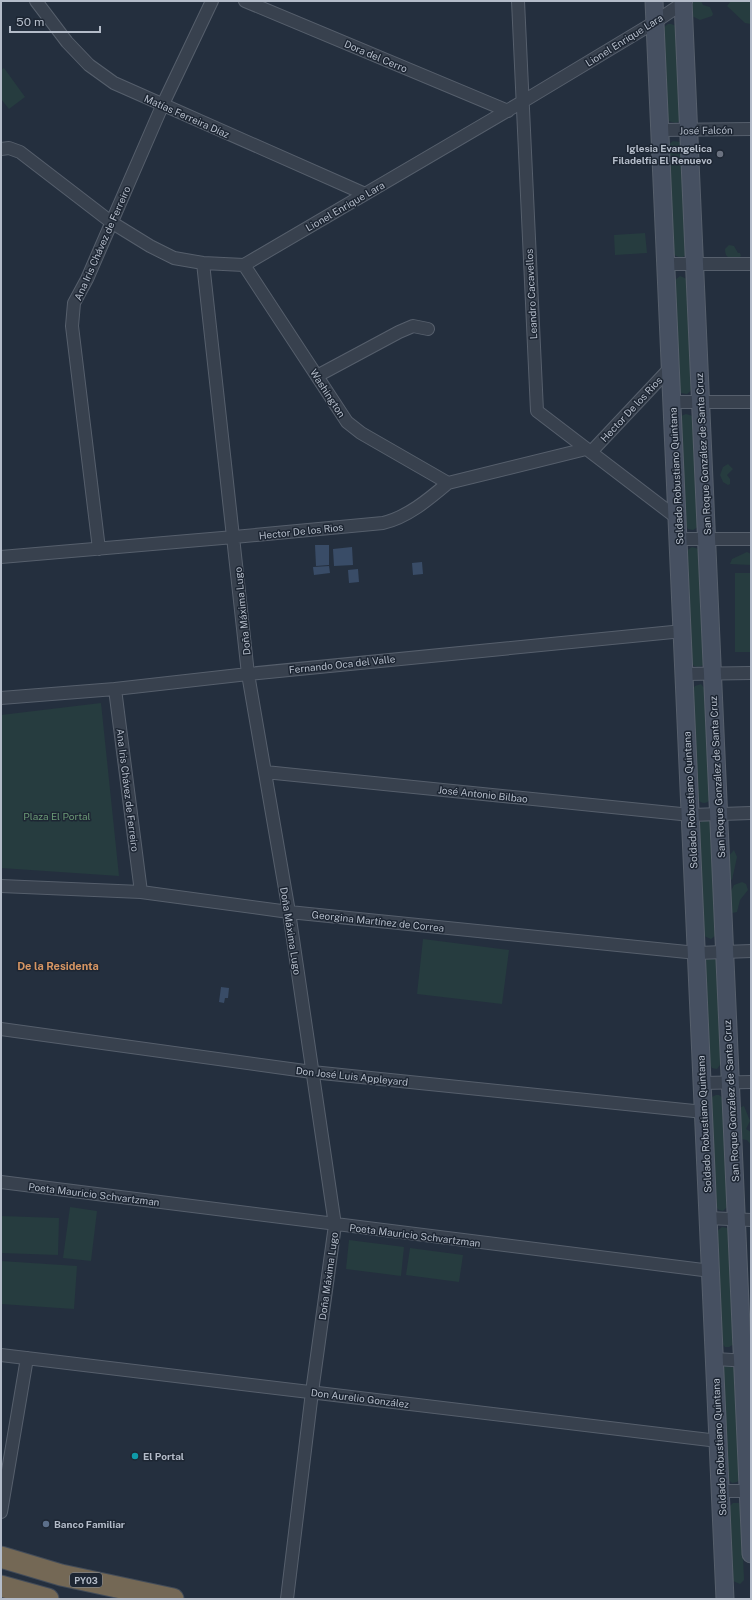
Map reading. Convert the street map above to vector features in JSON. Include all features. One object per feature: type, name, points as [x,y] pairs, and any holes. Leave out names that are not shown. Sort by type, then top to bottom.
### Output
[{"type":"highway","name":"PY03","points":[[1,1557],[61,1575],[173,1599]]},
{"type":"highway","points":[[1,1586],[48,1599]]},
{"type":"street","name":"Matías Ferreira Díaz","points":[[36,1],[67,42],[89,65],[114,83],[365,194]]},
{"type":"street","name":"Ana Iris Chávez de Ferreiro","points":[[99,549],[72,326],[74,303],[87,279],[163,104],[212,1]]},
{"type":"street","name":"Dora del Cerro","points":[[245,1],[508,111]]},
{"type":"street","name":"Leandro Cacavellos","points":[[518,1],[536,411],[678,518]]},
{"type":"street","name":"Soldado Robustiano Quintana","points":[[654,1],[684,674],[696,814],[701,953],[702,1083],[725,1599]]},
{"type":"street","name":"Lionel Enrique Lara","points":[[244,265],[508,111],[655,22],[684,1]]},
{"type":"street","name":"San Roque González de Santa Cruz","points":[[684,1],[731,1083],[744,1220],[751,1554]]},
{"type":"street","name":"José Falcón","points":[[660,130],[751,129]]},
{"type":"street","points":[[1,149],[9,148],[20,152],[111,222],[150,246],[174,258],[203,263],[244,265]]},
{"type":"street","name":"Doña Máxima Lugo","points":[[203,263],[248,674],[289,912],[335,1225],[312,1392],[287,1599]]},
{"type":"street","points":[[666,264],[751,264]]},
{"type":"street","name":"Washington","points":[[244,265],[347,422],[361,433],[448,483]]},
{"type":"street","points":[[317,376],[413,326],[428,329]]},
{"type":"street","name":"Hector De los Rios","points":[[1,557],[384,523],[397,520],[448,483],[588,451],[671,367]]},
{"type":"street","points":[[672,402],[751,402]]},
{"type":"street","points":[[678,539],[751,539]]},
{"type":"street","name":"Fernando Oca del Valle","points":[[1,698],[115,689],[248,674],[682,631]]},
{"type":"street","points":[[684,674],[751,673]]},
{"type":"street","name":"Ana Iris Chávez de Ferreiro","points":[[115,689],[141,892]]},
{"type":"street","name":"José Antonio Bilbao","points":[[265,772],[696,814],[751,813]]},
{"type":"street","name":"Georgina Martínez de Correa","points":[[1,886],[141,892],[289,912],[701,953],[751,951]]},
{"type":"street","name":"Don José Luis Appleyard","points":[[1,1029],[312,1072],[704,1112]]},
{"type":"street","points":[[702,1083],[751,1082]]},
{"type":"street","name":"Poeta Mauricio Schvartzman","points":[[1,1182],[711,1271]]},
{"type":"street","points":[[708,1218],[744,1220]]},
{"type":"street","name":"Don Aurelio González","points":[[1,1355],[718,1441]]},
{"type":"street","points":[[1,1512],[27,1358]]},
{"type":"street","points":[[715,1359],[747,1361]]},
{"type":"street","points":[[720,1491],[750,1491]]},
{"type":"green space","points":[[701,1],[703,5],[710,7],[713,14],[712,16],[700,20],[690,15],[691,2]]},
{"type":"green space","points":[[731,1],[751,2],[751,24],[745,23],[727,6]]},
{"type":"green space","points":[[668,24],[676,26],[680,121],[676,123],[668,121],[663,28]]},
{"type":"green space","points":[[4,68],[25,97],[9,109],[1,99],[1,70]]},
{"type":"green space","points":[[673,141],[680,142],[681,144],[686,255],[681,258],[674,255],[669,144]]},
{"type":"green space","points":[[645,233],[647,253],[615,255],[614,235]]},
{"type":"green space","points":[[729,245],[734,246],[741,256],[737,259],[727,256],[725,249]]},
{"type":"green space","points":[[680,276],[687,279],[693,389],[687,394],[681,393],[679,389],[675,280]]},
{"type":"green space","points":[[686,414],[693,416],[698,527],[693,530],[688,529],[685,524],[681,416]]},
{"type":"green space","points":[[728,464],[733,469],[727,475],[730,479],[730,484],[728,485],[723,482],[720,475],[723,467]]},
{"type":"green space","points":[[692,547],[699,549],[704,665],[698,667],[694,666],[691,662],[686,551]]},
{"type":"green space","points":[[747,552],[751,554],[751,565],[730,564],[732,559]]},
{"type":"green space","points":[[735,573],[751,573],[751,652],[735,652]]},
{"type":"green space","points":[[701,684],[705,689],[710,800],[704,803],[698,799],[692,690],[695,686]]},
{"type":"green space","name":"Plaza El Portal","points":[[101,703],[119,876],[1,868],[1,715]]},
{"type":"green space","points":[[703,820],[711,823],[716,933],[711,939],[704,936],[698,825]]},
{"type":"green space","points":[[734,850],[737,857],[732,880],[724,875],[727,858]]},
{"type":"green space","points":[[742,882],[746,884],[748,890],[740,900],[737,912],[732,913],[729,895],[734,885]]},
{"type":"green space","points":[[423,939],[509,950],[502,1004],[417,994]]},
{"type":"green space","points":[[712,957],[717,960],[722,1062],[717,1069],[712,1068],[709,1062],[704,963],[707,959]]},
{"type":"green space","points":[[716,1095],[723,1098],[728,1206],[723,1211],[719,1210],[715,1206],[711,1100],[712,1097]]},
{"type":"green space","points":[[744,1106],[750,1121],[746,1129],[751,1132],[751,1145],[747,1140],[741,1139],[739,1108]]},
{"type":"green space","points":[[70,1207],[97,1211],[91,1261],[63,1258]]},
{"type":"green space","points":[[1,1216],[59,1218],[58,1255],[1,1253]]},
{"type":"green space","points":[[722,1227],[727,1228],[729,1231],[734,1344],[729,1347],[725,1347],[722,1343],[717,1231]]},
{"type":"green space","points":[[349,1240],[404,1247],[401,1276],[346,1269]]},
{"type":"green space","points":[[410,1248],[463,1255],[459,1282],[406,1275]]},
{"type":"green space","points":[[1,1261],[77,1266],[74,1309],[1,1304]]},
{"type":"green space","points":[[730,1365],[735,1369],[740,1479],[737,1482],[732,1483],[728,1479],[723,1369],[725,1366]]},
{"type":"green space","points":[[733,1503],[739,1503],[741,1507],[744,1580],[740,1584],[733,1581],[729,1507]]},
{"type":"water","points":[[315,545],[329,545],[329,565],[316,566]]},
{"type":"water","points":[[352,547],[353,565],[334,566],[333,549]]},
{"type":"water","points":[[422,562],[423,574],[413,575],[412,563]]},
{"type":"water","points":[[329,566],[330,573],[314,575],[313,567]]},
{"type":"water","points":[[358,569],[359,582],[349,583],[348,570]]},
{"type":"water","points":[[221,987],[229,988],[228,998],[225,998],[224,1003],[219,1002]]},
{"type":"place","name":"Iglesia Evangelica Filadelfia El Renuevo","points":[[720,154]]},
{"type":"place","name":"El Portal","points":[[135,1456]]},
{"type":"place","name":"Banco Familiar","points":[[46,1524]]},
{"type":"district","name":"De la Residenta","points":[[58,966]]}]
